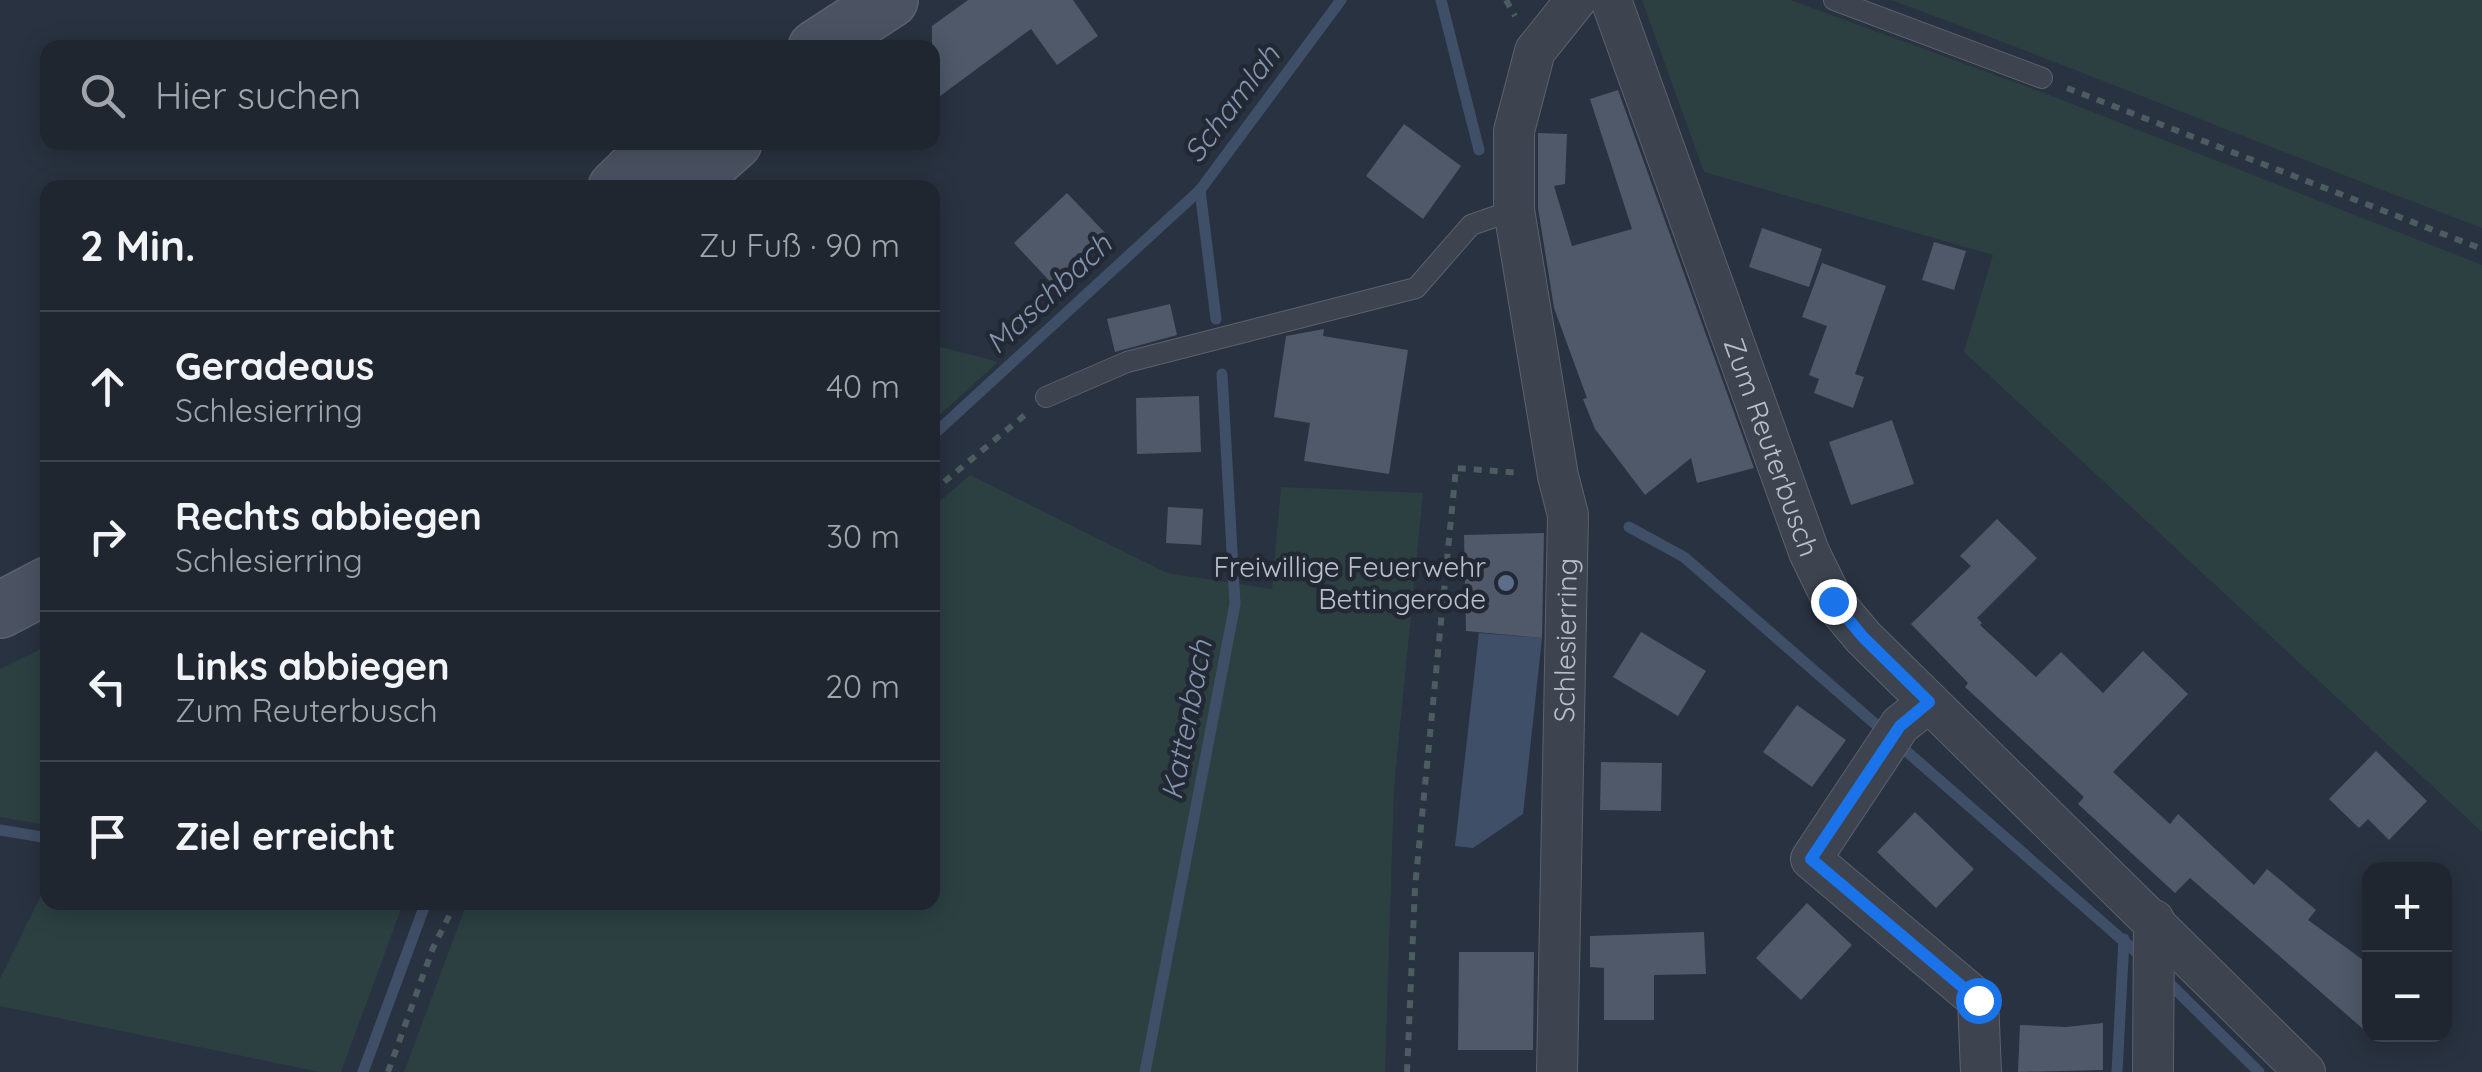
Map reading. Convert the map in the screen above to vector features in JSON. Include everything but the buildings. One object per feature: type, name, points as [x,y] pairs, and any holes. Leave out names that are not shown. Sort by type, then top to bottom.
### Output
[{"type":"street","name":"Schlesierring","points":[[1556,1072],[1568,515],[1558,476],[1514,210],[1514,131],[1535,51],[1576,0]]},
{"type":"street","name":"Zum Reuterbusch","points":[[1610,0],[1809,552],[1833,601],[1863,637],[1905,725],[2154,934],[2305,1072]]},
{"type":"street","points":[[624,180],[655,150]]},
{"type":"street","points":[[691,180],[725,150]]},
{"type":"street","points":[[0,610],[40,590]]},
{"type":"street","points":[[1905,725],[1811,859],[1978,1000],[1981,1072]]},
{"type":"street","points":[[2153,1072],[2154,934]]},
{"type":"lane","points":[[1834,0],[2042,78]]},
{"type":"lane","points":[[1046,397],[1126,362],[1416,288],[1471,225],[1514,210]]},
{"type":"path","points":[[2042,78],[2482,248]]},
{"type":"path","points":[[940,485],[1046,397]]},
{"type":"path","points":[[1407,1072],[1415,888],[1456,468],[1558,476]]},
{"type":"path","points":[[388,1072],[433,948],[452,910]]},
{"type":"green space","points":[[1642,0],[1790,0],[2044,93],[2482,265],[2482,832],[1964,352],[1993,255],[1704,172]]},
{"type":"green space","points":[[1891,0],[2482,0],[2482,228],[2039,56]]},
{"type":"green space","points":[[940,347],[998,362],[940,414]]},
{"type":"green space","points":[[970,475],[1167,573],[1272,589],[1281,487],[1423,493],[1394,787],[1385,1072],[404,1072],[464,910],[940,910],[940,501]]},
{"type":"green space","points":[[40,649],[40,824],[0,817],[0,669]]},
{"type":"green space","points":[[40,897],[40,910],[401,910],[341,1072],[320,1072],[0,1006],[0,979]]},
{"type":"water","points":[[1479,633],[1542,638],[1523,814],[1473,848],[1455,846]]},
{"type":"waterway","name":"Maschbach","points":[[940,429],[1200,190],[1341,0]]},
{"type":"waterway","points":[[1441,0],[1479,150]]},
{"type":"waterway","name":"Kattenbach","points":[[1200,190],[1216,319]]},
{"type":"waterway","name":"Kattenbach","points":[[1145,1072],[1235,604],[1222,374]]},
{"type":"waterway","points":[[1629,527],[1684,557],[2142,957]]},
{"type":"waterway","points":[[0,830],[40,837]]},
{"type":"waterway","name":"Maschbach","points":[[363,1072],[423,910]]},
{"type":"waterway","points":[[2117,1072],[2124,939]]},
{"type":"waterway","points":[[2166,980],[2259,1072]]},
{"type":"place","name":"Freiwillige Feuerwehr Bettingerode","points":[[1506,583]]},
{"type":"route","points":[[1833,601],[1863,637],[1929,702],[1900,726],[1811,859],[1978,1000]]},
{"type":"water label","name":"Schamlah","points":[[1232,104]]}]
